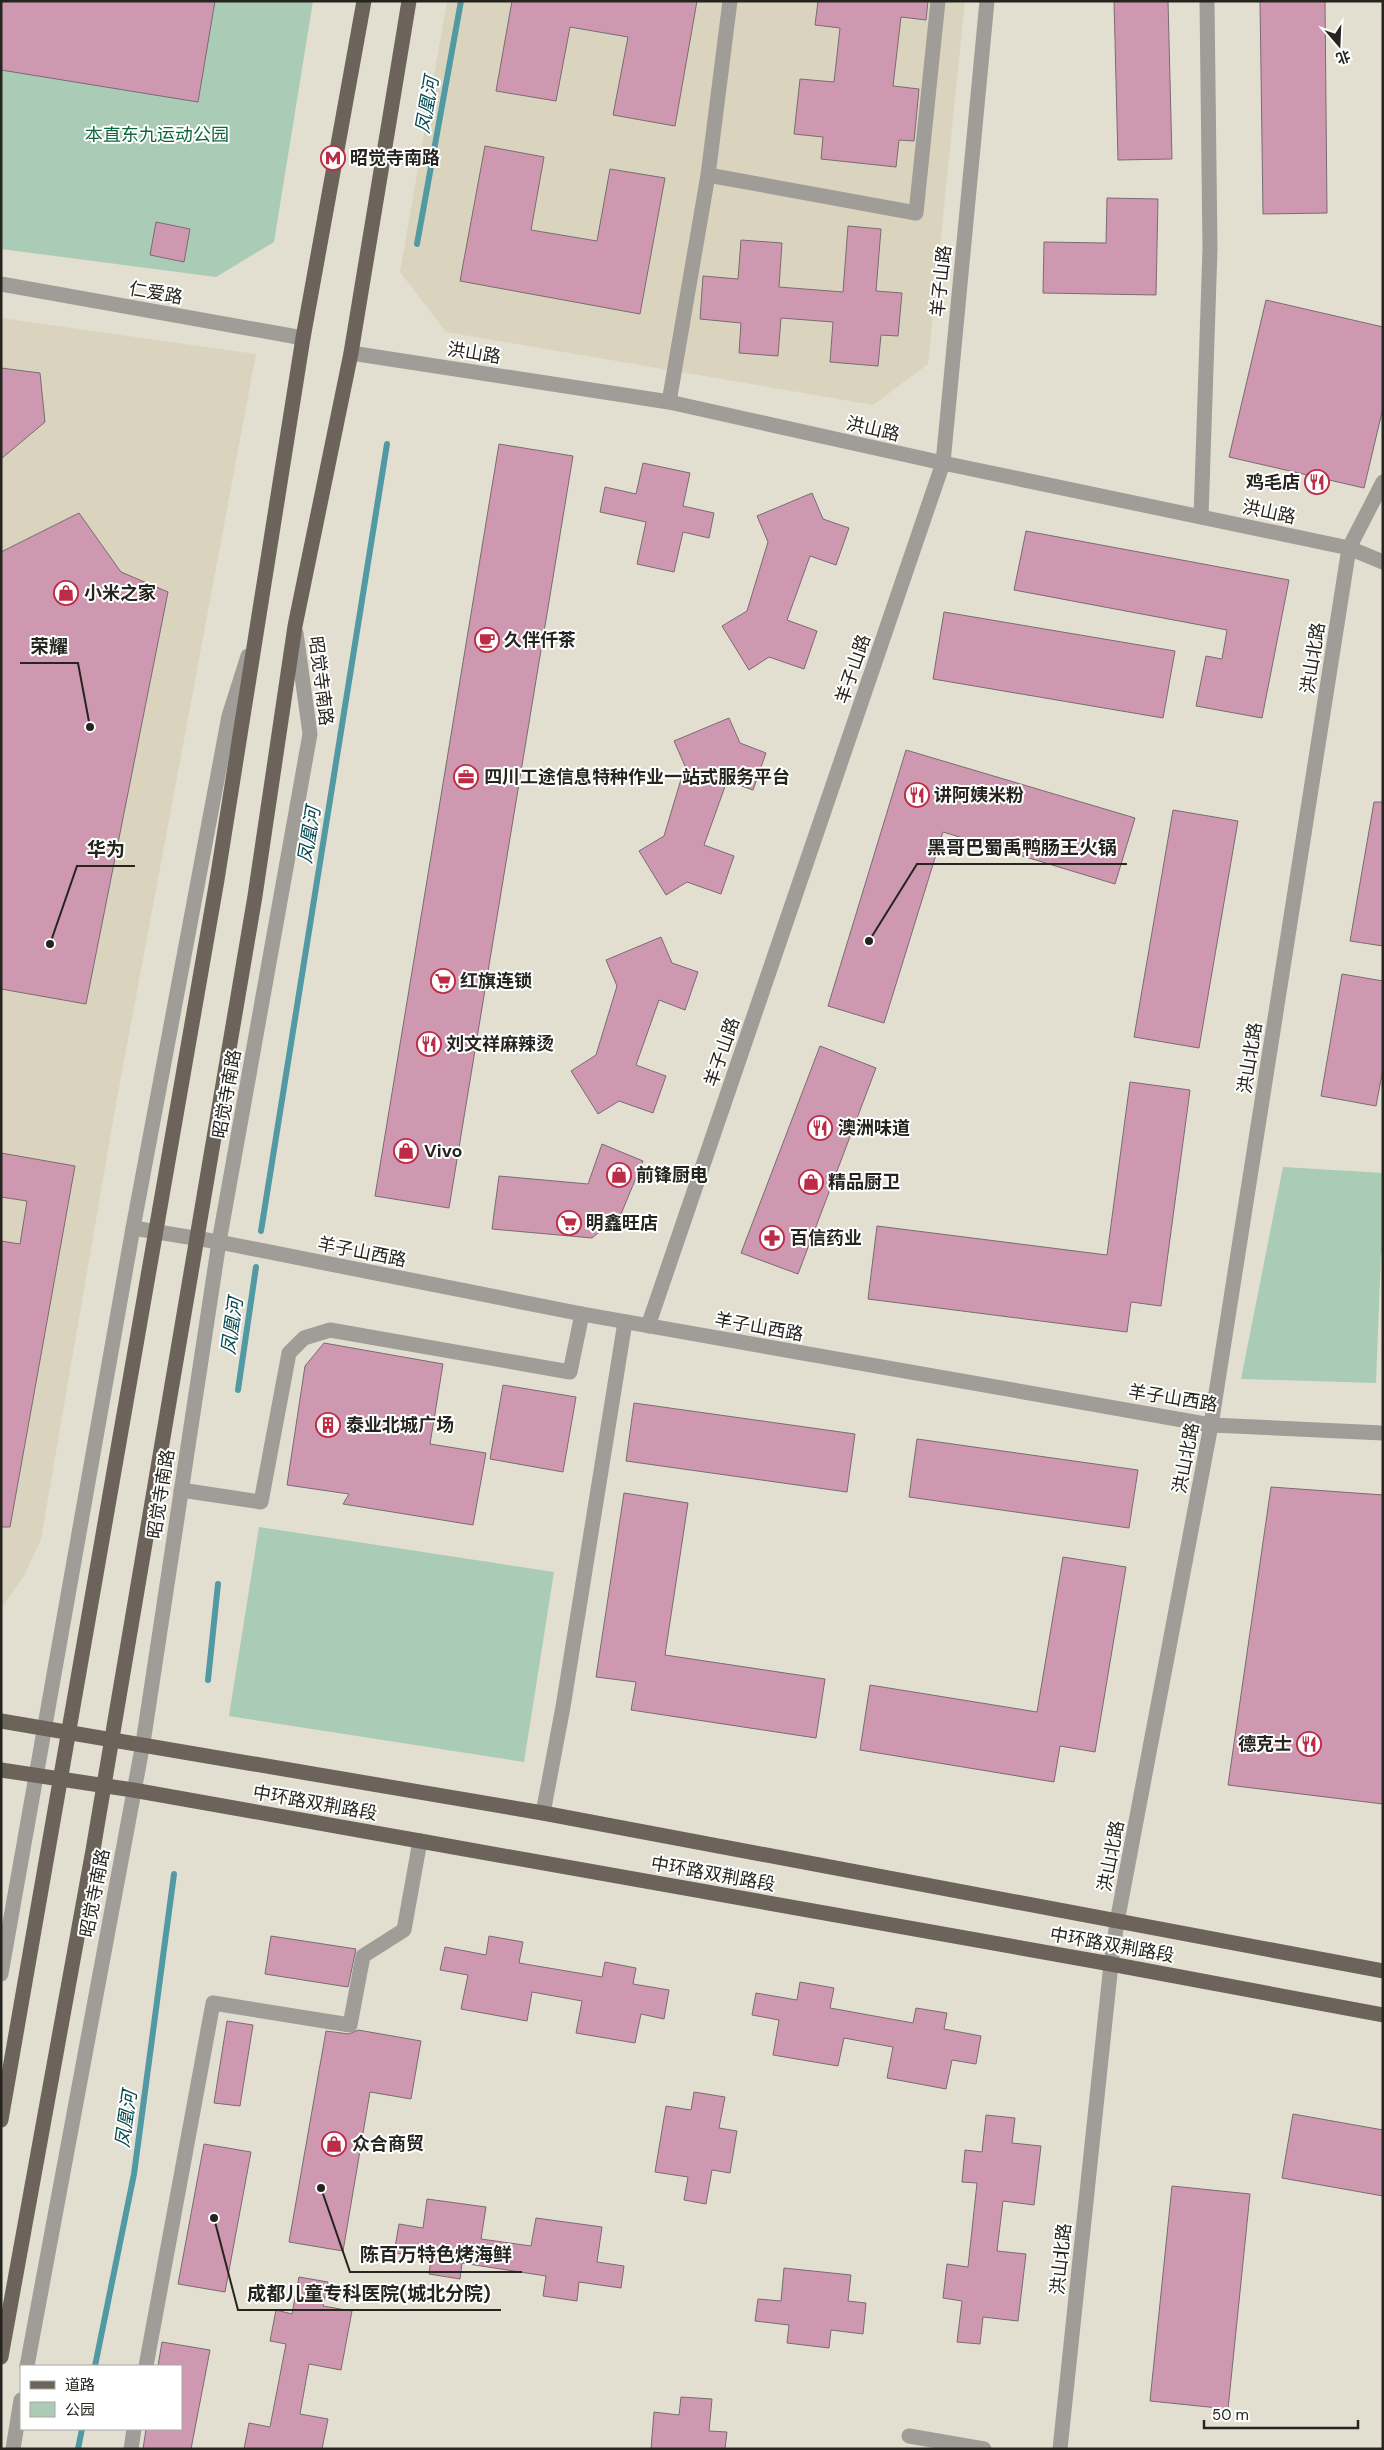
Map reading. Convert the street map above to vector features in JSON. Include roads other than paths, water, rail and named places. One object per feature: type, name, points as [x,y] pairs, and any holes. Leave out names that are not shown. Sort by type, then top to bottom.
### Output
[{"type":"main road","points":[[1,2120],[217,880],[303,338],[364,1]]},
{"type":"main road","name":"昭觉寺南路","points":[[1,2356],[94,1840],[255,896],[295,626],[351,353],[409,1]]},
{"type":"main road","name":"中环路双荆路段","points":[[1,1721],[543,1813],[1383,1971]]},
{"type":"main road","name":"中环路双荆路段","points":[[1,1770],[133,1790],[1111,1964],[1383,2015]]},
{"type":"street","points":[[669,402],[708,174],[730,1]]},
{"type":"street","points":[[708,174],[916,213],[938,1]]},
{"type":"street","name":"羊子山路","points":[[648,1326],[942,463],[987,1]]},
{"type":"street","points":[[1201,517],[1210,249],[1207,1]]},
{"type":"street","name":"仁爱路","points":[[1,284],[303,338]]},
{"type":"street","name":"洪山路","points":[[351,353],[669,402],[942,463],[1349,548],[1383,562]]},
{"type":"street","name":"洪山北路","points":[[1060,2449],[1117,1922],[1211,1425],[1349,548],[1383,482]]},
{"type":"street","points":[[1,1974],[133,1228],[229,716],[259,619]]},
{"type":"street","name":"昭觉寺南路","points":[[27,2365],[142,1744],[219,1242],[310,734],[295,626]]},
{"type":"street","name":"羊子山西路","points":[[133,1228],[219,1242],[625,1322],[1211,1425],[1383,1432]]},
{"type":"street","points":[[180,1490],[261,1502],[289,1353],[304,1338],[330,1330],[570,1372],[582,1314]]},
{"type":"street","points":[[543,1813],[564,1707],[625,1322]]},
{"type":"street","points":[[146,2365],[213,2003],[350,2025],[363,1956],[404,1930],[420,1841]]},
{"type":"street","points":[[12,2449],[20,2405]]},
{"type":"street","points":[[131,2449],[134,2430]]},
{"type":"street","points":[[909,2436],[984,2449]]},
{"type":"waterway","name":"凤凰河","points":[[417,244],[461,1]]},
{"type":"waterway","name":"凤凰河","points":[[261,1231],[387,444]]},
{"type":"waterway","name":"凤凰河","points":[[238,1390],[256,1267]]},
{"type":"waterway","name":"凤凰河","points":[[208,1680],[218,1584]]},
{"type":"waterway","name":"凤凰河","points":[[95,2365],[134,2174],[174,1874]]},
{"type":"waterway","name":"凤凰河","points":[[78,2449],[82,2430]]},
{"type":"place","name":"昭觉寺南路","points":[[333,158]]},
{"type":"place","name":"鸡毛店","points":[[1317,482]]},
{"type":"place","name":"小米之家","points":[[66,593]]},
{"type":"place","name":"久伴仟茶","points":[[487,640]]},
{"type":"place","name":"荣耀","points":[[90,727]]},
{"type":"place","name":"四川工途信息特种作业一站式服务平台","points":[[466,777]]},
{"type":"place","name":"讲阿姨米粉","points":[[917,795]]},
{"type":"place","name":"黑哥巴蜀禹鸭肠王火锅","points":[[869,941]]},
{"type":"place","name":"华为","points":[[50,944]]},
{"type":"place","name":"红旗连锁","points":[[443,981]]},
{"type":"place","name":"刘文祥麻辣烫","points":[[429,1044]]},
{"type":"place","name":"澳洲味道","points":[[820,1128]]},
{"type":"place","name":"Vivo","points":[[406,1151]]},
{"type":"place","name":"前锋厨电","points":[[619,1175]]},
{"type":"place","name":"精品厨卫","points":[[811,1182]]},
{"type":"place","name":"明鑫旺店","points":[[569,1223]]},
{"type":"place","name":"百信药业","points":[[772,1238]]},
{"type":"place","name":"泰业北城广场","points":[[328,1425]]},
{"type":"place","name":"德克士","points":[[1309,1744]]},
{"type":"place","name":"众合商贸","points":[[334,2144]]},
{"type":"place","name":"陈百万特色烤海鲜","points":[[321,2188]]},
{"type":"place","name":"成都儿童专科医院(城北分院)","points":[[214,2218]]},
{"type":"park label","name":"本直东九运动公园","points":[[157,135]]}]
